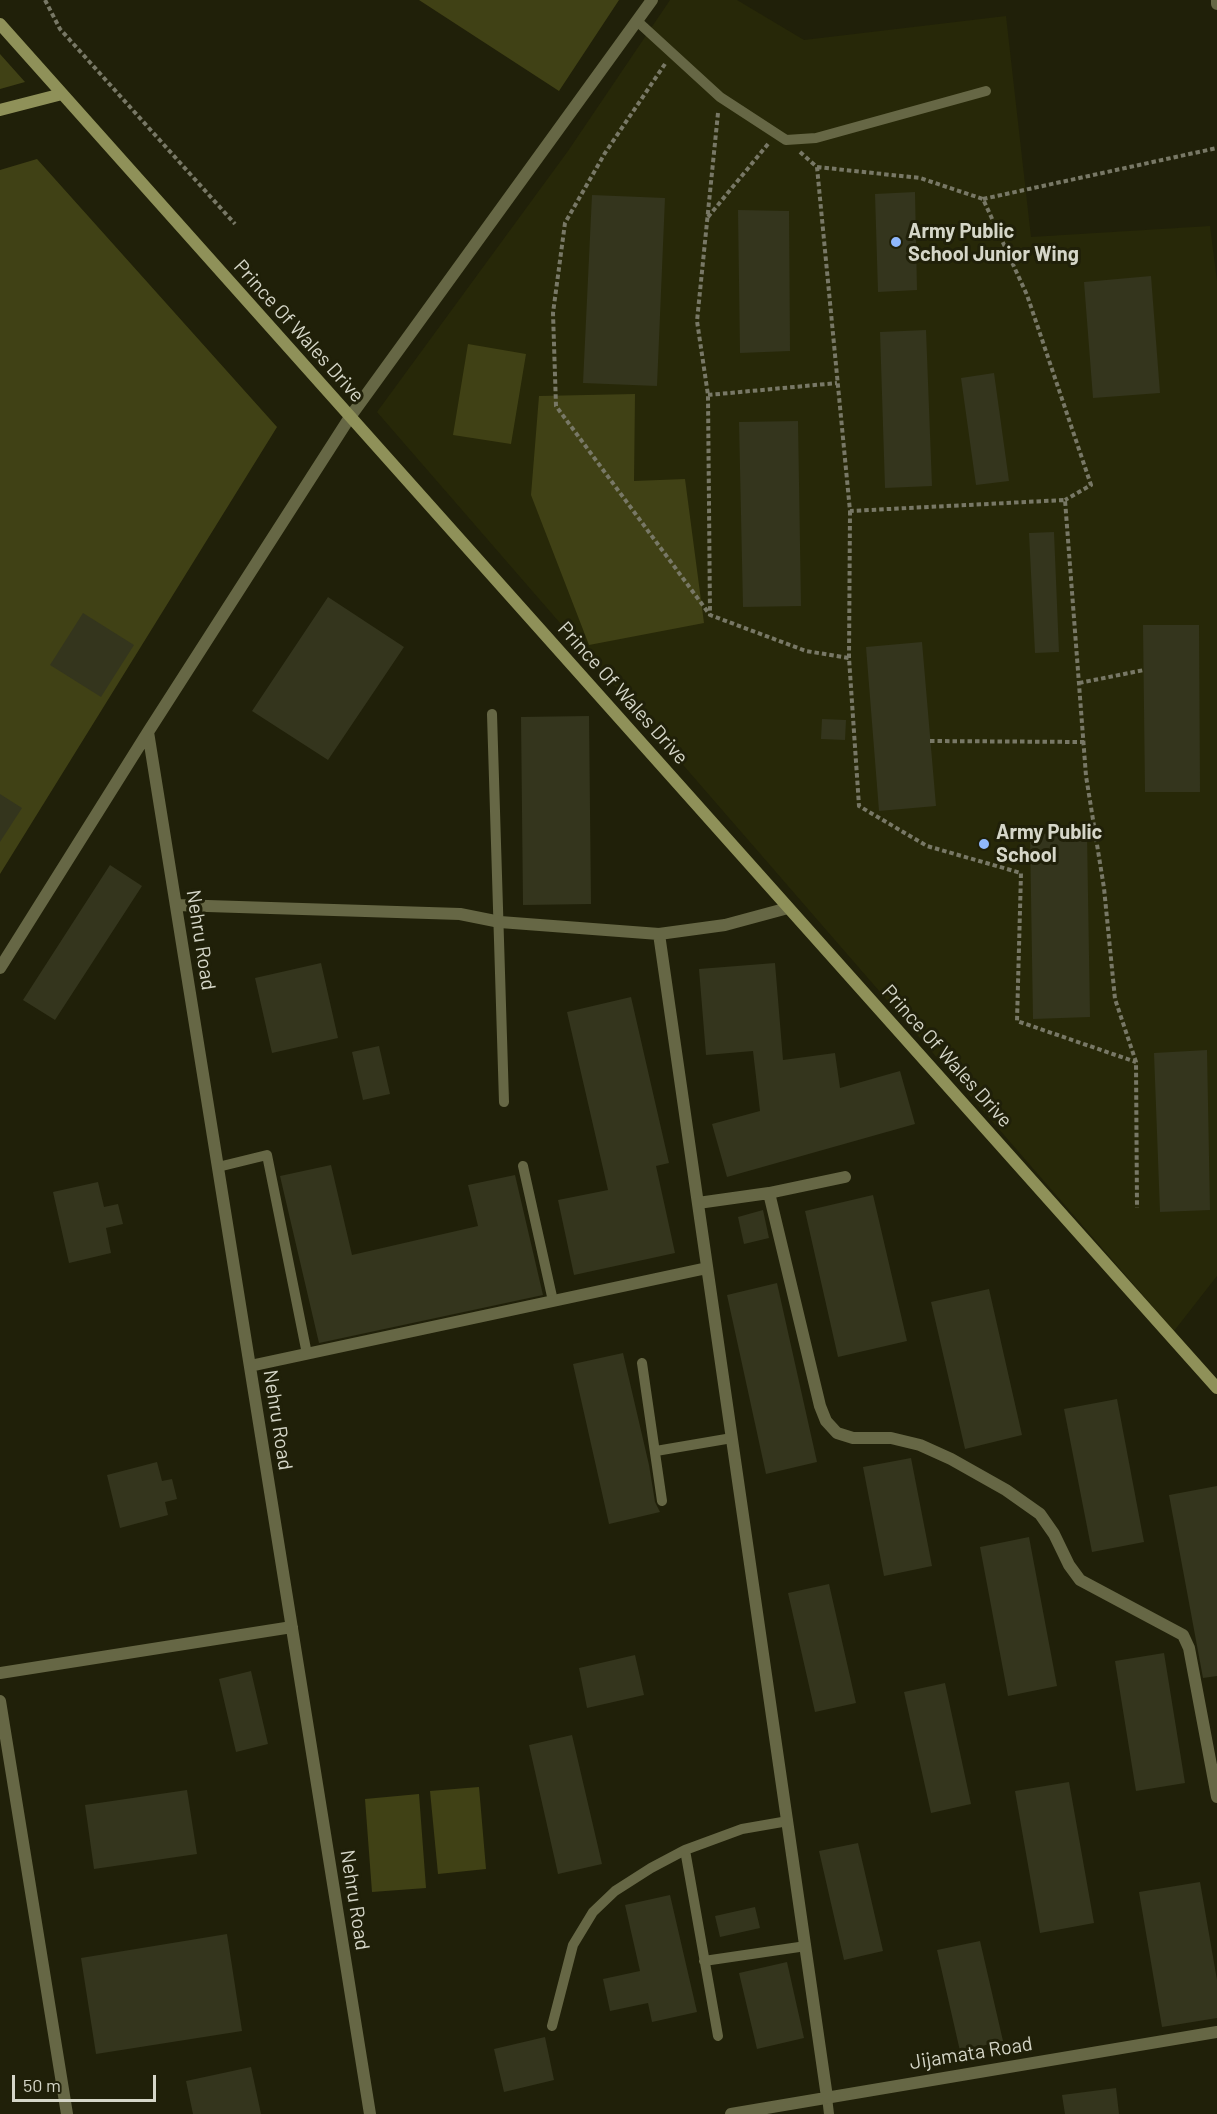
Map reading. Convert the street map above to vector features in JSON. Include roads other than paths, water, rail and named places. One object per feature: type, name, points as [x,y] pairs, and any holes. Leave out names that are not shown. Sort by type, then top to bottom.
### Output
[{"type":"main road","name":"Prince Of Wales Drive","points":[[0,24],[1217,1388]]},
{"type":"main road","points":[[0,110],[62,94]]},
{"type":"street","points":[[0,968],[350,417],[652,0]]},
{"type":"street","name":"Nehru Road","points":[[148,732],[370,2114]]},
{"type":"street","points":[[176,905],[460,914],[500,922],[659,934],[725,925],[788,908]]},
{"type":"street","points":[[659,934],[826,2097]]},
{"type":"street","points":[[698,1203],[769,1193],[845,1177]]},
{"type":"street","points":[[769,1193],[820,1406],[826,1420],[837,1433],[852,1438],[891,1438],[920,1445],[951,1459],[1006,1490],[1040,1514],[1080,1580],[1183,1635],[1189,1648],[1217,1797]]},
{"type":"street","points":[[250,1366],[707,1268]]},
{"type":"street","points":[[0,1673],[292,1627]]},
{"type":"street","points":[[0,1701],[67,2114]]},
{"type":"street","name":"Jijamata Road","points":[[731,2114],[1217,2032]]},
{"type":"lane","points":[[637,21],[720,97],[781,137],[816,138],[986,91]]},
{"type":"lane","points":[[492,714],[504,1102]]},
{"type":"lane","points":[[218,1167],[267,1155],[307,1354]]},
{"type":"lane","points":[[523,1166],[553,1301]]},
{"type":"lane","points":[[642,1363],[662,1501]]},
{"type":"lane","points":[[656,1451],[732,1438]]},
{"type":"lane","points":[[552,2026],[573,1945],[593,1912],[615,1891],[685,1850],[742,1829],[788,1821]]},
{"type":"lane","points":[[685,1850],[718,2036]]},
{"type":"lane","points":[[704,1961],[806,1946]]},
{"type":"lane","points":[[826,2097],[829,2114]]},
{"type":"place","name":"Army Public School Junior Wing","points":[[896,242]]},
{"type":"place","name":"Army Public School","points":[[984,844]]}]
